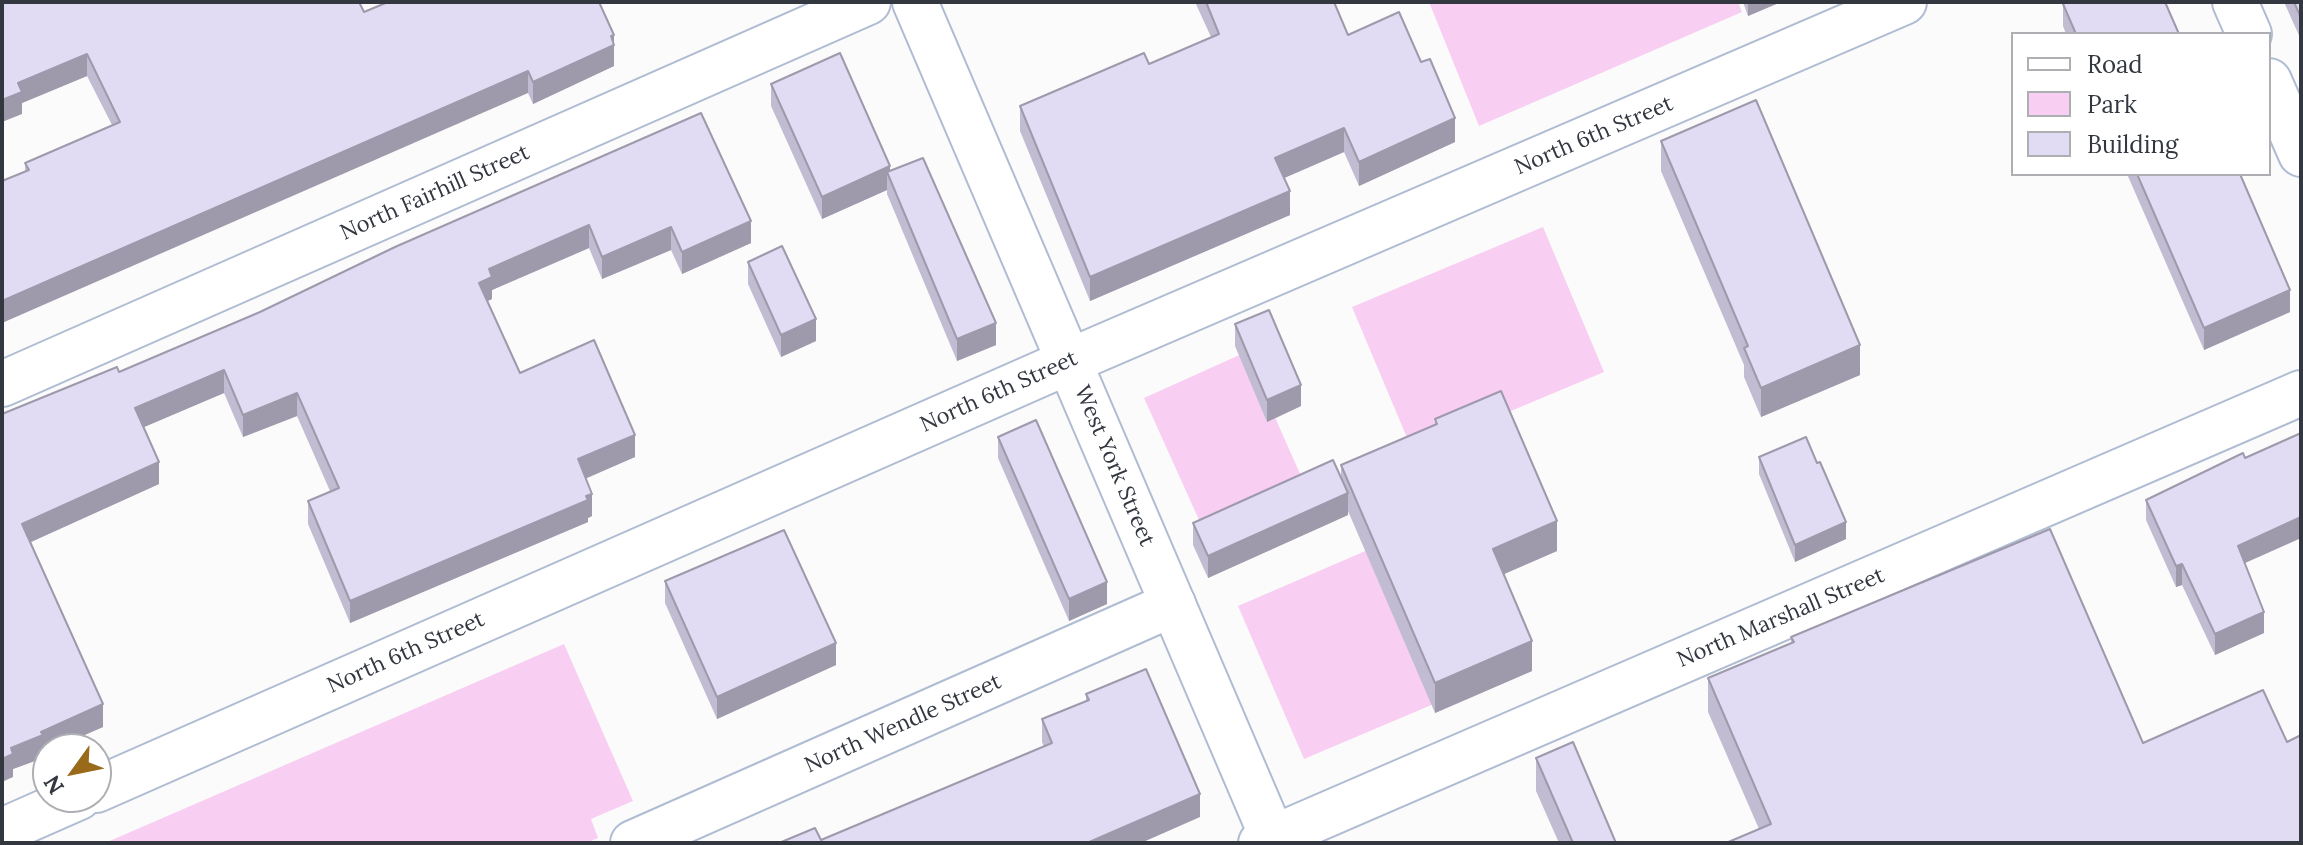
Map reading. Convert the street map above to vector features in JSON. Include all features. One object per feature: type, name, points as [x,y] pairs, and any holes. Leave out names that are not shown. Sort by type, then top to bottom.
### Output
[{"type":"street","name":"North Fairhill Street","points":[[2,384],[868,2]]},
{"type":"street","name":"West York Street","points":[[915,2],[1173,604],[1269,841]]},
{"type":"street","name":"North 6th Street","points":[[112,783],[1070,361],[1904,2]]},
{"type":"street","points":[[2235,2],[2248,32]]},
{"type":"street","points":[[2271,86],[2301,154]]},
{"type":"street","name":"North Marshall Street","points":[[1269,841],[2301,393]]},
{"type":"street","name":"North Wendle Street","points":[[633,843],[1173,604]]},
{"type":"street","points":[[2,831],[43,813]]},
{"type":"green space","points":[[1429,2],[1738,2],[1742,12],[1479,126]]},
{"type":"green space","points":[[1543,227],[1604,372],[1413,452],[1352,307]]},
{"type":"green space","points":[[1246,352],[1305,485],[1204,531],[1144,398]]},
{"type":"green space","points":[[1370,549],[1436,703],[1304,759],[1238,606]]},
{"type":"green space","points":[[564,644],[633,801],[591,819],[598,838],[586,843],[105,843]]},
{"type":"building","points":[[2,2],[359,2],[364,12],[388,2],[599,2],[614,35],[611,36],[614,45],[533,82],[528,71],[2,301],[2,181],[29,170],[25,163],[120,122],[87,54],[18,83],[22,92],[2,100]]},
{"type":"building","points":[[1206,2],[1334,2],[1348,35],[1399,12],[1421,62],[1430,59],[1455,118],[1359,162],[1344,128],[1275,158],[1290,191],[1090,277],[1020,106],[1144,53],[1149,64],[1219,34]]},
{"type":"building","points":[[2165,2],[2178,32],[2075,32],[2063,4]]},
{"type":"building","points":[[2294,2],[2301,2],[2301,18]]},
{"type":"building","points":[[840,53],[890,166],[822,197],[771,84]]},
{"type":"building","points":[[1756,100],[1860,345],[1761,388],[1744,348],[1748,346],[1661,141]]},
{"type":"building","points":[[701,113],[751,221],[682,252],[671,227],[602,257],[589,225],[489,269],[492,277],[479,283],[520,373],[594,340],[635,435],[578,459],[592,494],[586,496],[588,500],[350,601],[308,501],[339,488],[297,393],[243,415],[224,370],[135,408],[159,462],[22,524],[103,704],[42,733],[32,733],[32,739],[11,748],[13,754],[2,759],[2,414],[117,367],[119,372],[260,312],[395,247]]},
{"type":"building","points":[[923,158],[996,323],[957,339],[887,172]]},
{"type":"building","points":[[2138,176],[2241,176],[2290,290],[2204,328]]},
{"type":"building","points":[[782,246],[816,319],[781,335],[748,262]]},
{"type":"building","points":[[1269,310],[1301,385],[1267,400],[1235,324]]},
{"type":"building","points":[[1501,391],[1557,521],[1493,549],[1532,641],[1435,683],[1341,465],[1437,424],[1435,419]]},
{"type":"building","points":[[1036,420],[1107,582],[1069,599],[998,437]]},
{"type":"building","points":[[2301,433],[2301,517],[2238,546],[2264,612],[2215,634],[2182,564],[2176,566],[2146,500],[2243,453],[2245,458]]},
{"type":"building","points":[[1806,437],[1846,522],[1795,545],[1759,457]]},
{"type":"building","points":[[1333,460],[1348,493],[1208,556],[1193,523]]},
{"type":"building","points":[[2050,529],[2143,743],[2263,690],[2287,742],[2301,735],[2301,842],[1726,843],[1771,824],[1708,678],[1794,642],[1791,637]]},
{"type":"building","points":[[784,530],[836,643],[717,697],[665,581]]},
{"type":"building","points":[[1146,669],[1200,794],[1087,843],[779,843],[815,828],[821,840],[1052,743],[1042,719],[1089,700],[1086,694]]},
{"type":"building","points":[[1573,742],[1616,843],[1573,843],[1536,758]]}]
